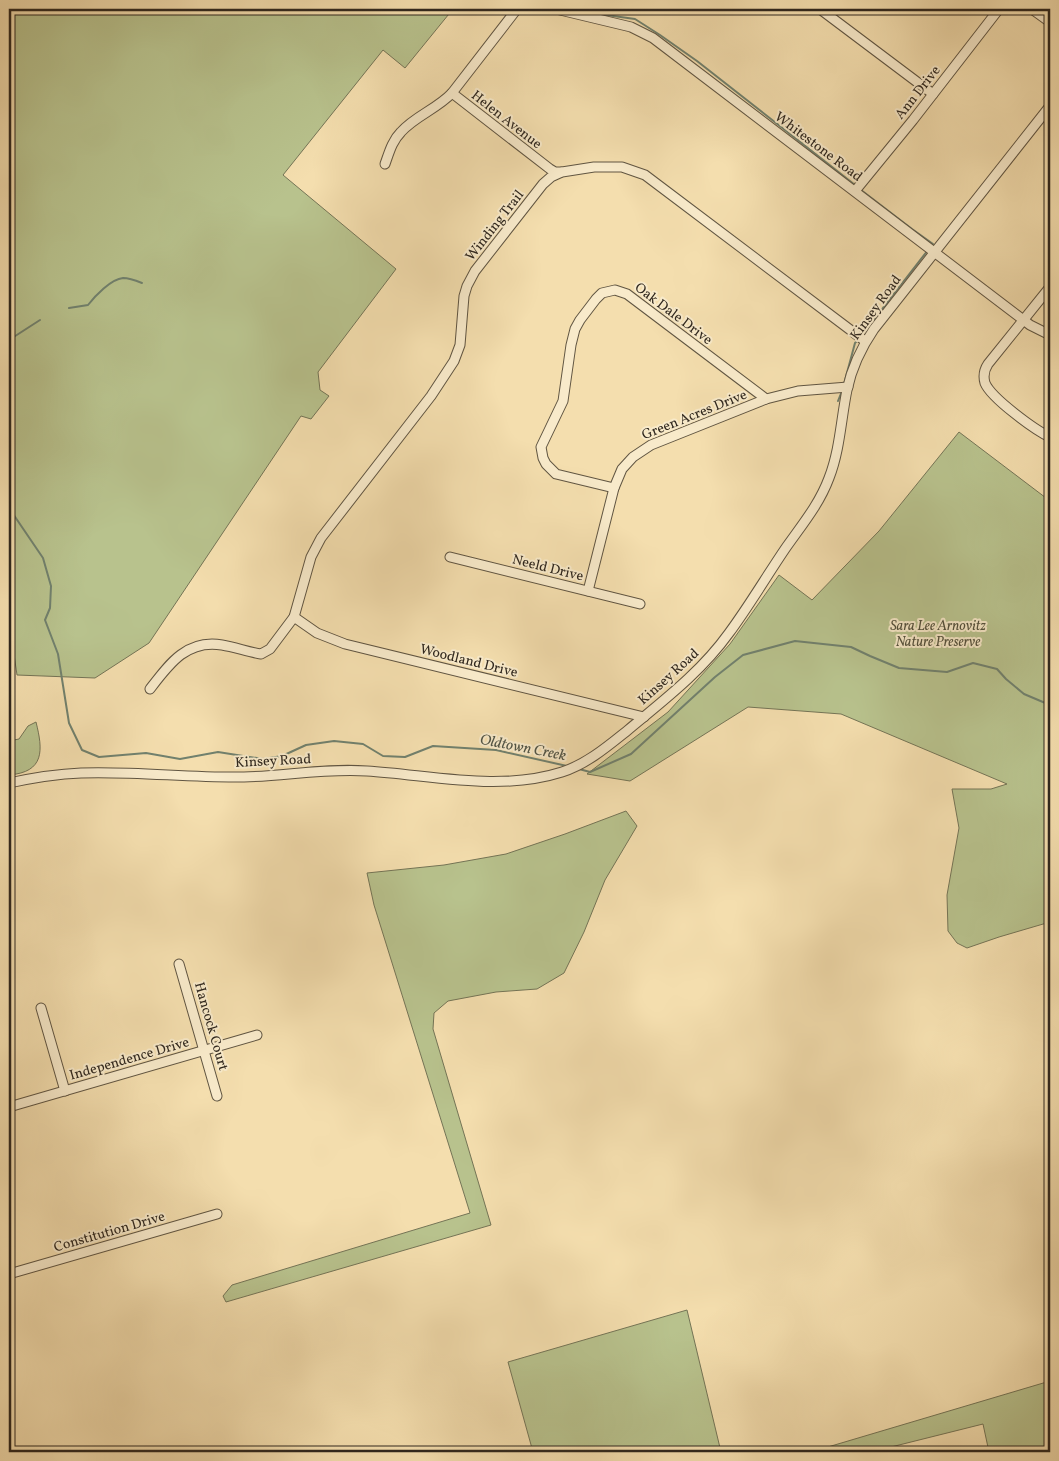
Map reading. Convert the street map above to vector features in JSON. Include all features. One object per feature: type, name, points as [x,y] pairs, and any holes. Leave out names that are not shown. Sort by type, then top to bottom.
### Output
[{"type":"street","name":"Helen Avenue","points":[[518,9],[452,93],[550,169],[555,172],[562,172]]},
{"type":"street","name":"Whitestone Road","points":[[556,9],[631,27],[654,38],[1030,325],[1050,335]]},
{"type":"street","points":[[820,9],[933,94]]},
{"type":"street","name":"Ann Drive","points":[[855,191],[999,9]]},
{"type":"street","points":[[1032,9],[1050,22]]},
{"type":"street","points":[[385,164],[391,146],[401,132],[452,93]]},
{"type":"street","name":"Kinsey Road","points":[[9,783],[79,773],[245,777],[352,770],[507,782],[536,779],[564,772],[583,762],[644,717],[693,675],[718,649],[818,502],[835,460],[848,387],[857,358],[865,341],[1050,106]]},
{"type":"street","name":"Winding Trail","points":[[294,617],[308,566],[321,538],[425,403],[454,361],[460,345],[464,296],[472,276],[543,184],[551,177],[562,172],[613,166],[630,168],[645,175],[865,341]]},
{"type":"street","points":[[1050,287],[984,371],[984,378],[988,388],[1001,401],[1050,437]]},
{"type":"street","name":"Oak Dale Drive","points":[[614,488],[556,474],[546,464],[541,451],[544,440],[563,401],[571,345],[576,329],[586,311],[602,293],[615,290],[627,294],[766,399]]},
{"type":"street","name":"Green Acres Drive","points":[[588,591],[614,488],[622,469],[633,456],[651,445],[766,399],[798,391],[848,387]]},
{"type":"street","name":"Neeld Drive","points":[[450,557],[640,604]]},
{"type":"street","points":[[150,689],[175,659],[194,648],[209,644],[220,644],[258,654],[267,652],[294,617]]},
{"type":"street","name":"Woodland Drive","points":[[294,617],[317,633],[345,644],[644,717]]},
{"type":"street","name":"Hancock Court","points":[[179,964],[217,1096]]},
{"type":"street","points":[[41,1008],[65,1091]]},
{"type":"street","name":"Independence Drive","points":[[9,1107],[257,1035]]},
{"type":"street","name":"Constitution Drive","points":[[9,1274],[217,1214]]},
{"type":"green space","points":[[9,9],[453,9],[405,68],[383,50],[283,175],[396,269],[318,372],[320,390],[329,396],[311,419],[301,416],[149,643],[95,678],[17,675],[11,634],[9,635]]},
{"type":"green space","name":"Sara Lee Arnovitz Nature Preserve","points":[[959,432],[1050,501],[1050,922],[967,948],[957,943],[948,931],[947,895],[959,828],[952,789],[991,789],[1007,784],[841,714],[748,707],[630,781],[587,774],[668,712],[730,644],[779,575],[812,600],[879,531]]},
{"type":"green space","points":[[36,722],[40,742],[39,758],[29,769],[21,773],[9,775],[9,741],[19,739],[28,726]]},
{"type":"green space","points":[[626,811],[637,826],[605,880],[584,932],[564,973],[537,989],[496,992],[448,1001],[434,1013],[433,1029],[491,1225],[226,1302],[223,1296],[232,1285],[470,1213],[374,905],[367,873],[444,865],[506,854]]},
{"type":"green space","points":[[687,1310],[721,1452],[533,1452],[508,1362]]},
{"type":"green space","points":[[1050,1381],[1050,1452],[989,1452],[983,1424],[871,1452],[811,1452]]},
{"type":"waterway","points":[[577,9],[635,19],[697,61],[855,185]]},
{"type":"waterway","points":[[861,190],[933,244],[931,246]]},
{"type":"waterway","points":[[862,335],[928,250]]},
{"type":"waterway","points":[[69,308],[88,305],[104,288],[118,279],[127,278],[142,283]]},
{"type":"waterway","points":[[9,340],[40,320]]},
{"type":"waterway","points":[[844,384],[855,343],[859,339]]},
{"type":"waterway","points":[[838,401],[842,391]]},
{"type":"waterway","name":"Oldtown Creek","points":[[9,508],[43,558],[51,586],[50,608],[45,620],[58,654],[69,723],[82,750],[99,757],[146,753],[180,759],[218,752],[263,759],[282,756],[306,745],[334,741],[363,744],[383,756],[405,757],[433,746],[496,750],[567,766]]},
{"type":"waterway","name":"Oldtown Creek","points":[[579,769],[590,772],[631,754],[715,677],[743,655],[795,641],[851,647],[899,668],[947,672],[973,663],[997,669],[1024,694],[1050,705]]}]
